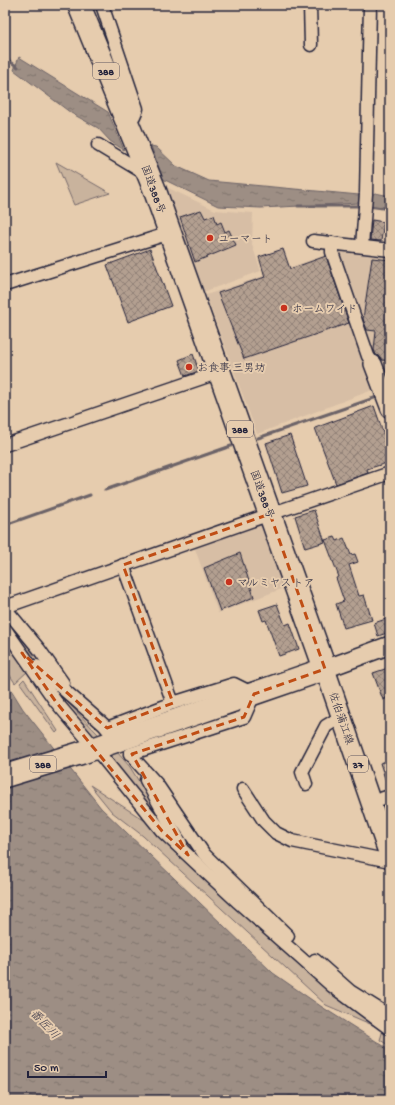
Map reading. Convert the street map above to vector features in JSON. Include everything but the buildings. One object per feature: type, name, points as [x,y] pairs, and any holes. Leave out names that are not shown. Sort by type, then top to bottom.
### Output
[{"type":"highway","name":"国道388号","points":[[79,5],[146,168],[325,669]]},
{"type":"highway","name":"388","points":[[5,776],[88,750],[325,669]]},
{"type":"main road","name":"佐伯蒲江線","points":[[325,669],[390,858]]},
{"type":"street","points":[[102,5],[137,109],[131,129]]},
{"type":"street","points":[[310,5],[311,45]]},
{"type":"street","points":[[362,246],[366,194],[370,5]]},
{"type":"street","points":[[98,145],[146,168]]},
{"type":"street","points":[[5,285],[170,233]]},
{"type":"street","points":[[313,241],[390,250]]},
{"type":"street","points":[[332,243],[332,252],[368,356],[373,364],[390,409]]},
{"type":"street","points":[[5,445],[220,372]]},
{"type":"street","points":[[74,699],[39,649],[5,607],[390,473]]},
{"type":"street","points":[[123,565],[173,703]]},
{"type":"street","points":[[5,628],[88,750],[162,831],[332,986],[390,1029]]},
{"type":"street","points":[[325,669],[390,645]]},
{"type":"street","points":[[22,653],[108,730],[173,703],[234,684],[254,694],[244,717],[130,754]]},
{"type":"street","points":[[306,784],[302,772],[326,726],[342,717]]},
{"type":"street","points":[[130,754],[188,855]]},
{"type":"street","points":[[130,754],[156,783],[204,854],[283,932],[350,991],[390,1016]]},
{"type":"street","points":[[243,788],[264,821],[276,833],[292,841],[390,861]]},
{"type":"street","points":[[371,802],[390,796]]},
{"type":"highlighted area","points":[[270,514],[325,669],[254,694],[244,717],[132,754],[188,855],[162,831],[56,702],[22,653],[107,728],[173,703],[123,565]]},
{"type":"shaded area","points":[[56,162],[110,193],[74,205]]},
{"type":"shaded area","points":[[164,186],[215,210],[253,213],[252,245],[261,271],[203,292]]},
{"type":"shaded area","points":[[343,247],[390,253],[390,393],[373,361],[337,254]]},
{"type":"shaded area","points":[[329,254],[375,389],[257,434],[206,295]]},
{"type":"shaded area","points":[[262,522],[284,588],[218,613],[194,546]]},
{"type":"shaded area","points":[[5,612],[40,661],[11,634],[5,625]]},
{"type":"shaded area","points":[[5,639],[28,671],[15,683],[5,668]]},
{"type":"shaded area","points":[[42,676],[100,736],[92,739]]},
{"type":"shaded area","points":[[24,679],[58,731],[56,733],[20,683]]},
{"type":"shaded area","points":[[117,752],[130,767],[172,835],[110,762],[110,754]]},
{"type":"shaded area","points":[[90,785],[153,826],[375,1026],[326,1005],[143,836],[112,812]]},
{"type":"shaded area","points":[[383,1030],[390,1033],[390,1046],[380,1040]]},
{"type":"water","points":[[19,57],[108,112],[124,150],[110,141],[98,128],[71,113],[14,70]]},
{"type":"water","points":[[151,146],[156,147],[176,166],[209,181],[359,195],[359,203],[261,208],[218,206],[163,179]]},
{"type":"water","points":[[375,193],[390,196],[390,208],[370,204],[370,196]]},
{"type":"water","name":"番匠川","points":[[5,680],[23,709],[101,808],[273,973],[322,1007],[390,1050],[390,1100],[5,1100]]},
{"type":"waterway","points":[[5,58],[18,67]]},
{"type":"waterway","points":[[298,206],[362,206]]},
{"type":"waterway","points":[[368,206],[390,209]]},
{"type":"waterway","points":[[258,438],[377,397]]},
{"type":"waterway","points":[[105,490],[231,446]]},
{"type":"waterway","points":[[5,525],[90,495]]},
{"type":"place","name":"ユーマート","points":[[210,238]]},
{"type":"place","name":"ホームワイド","points":[[284,308]]},
{"type":"place","name":"お食事 三男坊","points":[[189,367]]},
{"type":"place","name":"マルミヤストア","points":[[229,582]]}]
